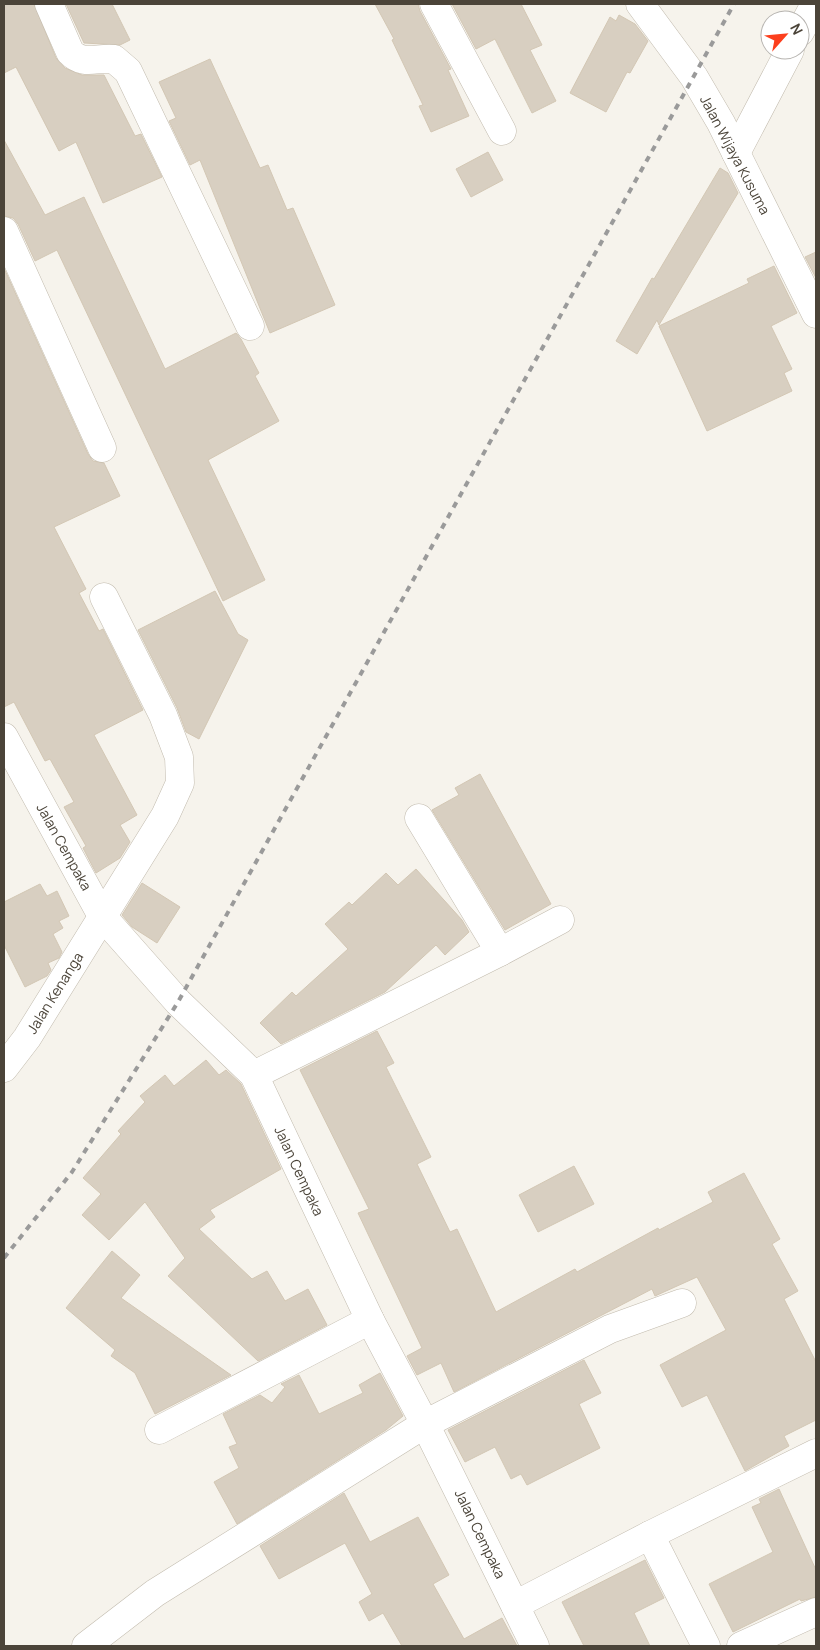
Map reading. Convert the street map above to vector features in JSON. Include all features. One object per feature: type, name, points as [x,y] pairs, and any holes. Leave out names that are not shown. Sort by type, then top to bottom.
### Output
[{"type":"street","points":[[49,4],[70,52],[75,57],[84,61],[114,59],[128,71],[250,326]]},
{"type":"street","points":[[434,4],[502,131]]},
{"type":"street","name":"Jalan Wijaya Kusuma","points":[[640,4],[694,77],[736,153],[816,314]]},
{"type":"street","points":[[736,153],[785,60]]},
{"type":"street","points":[[4,231],[102,448]]},
{"type":"street","name":"Jalan Kenanga","points":[[4,1068],[28,1038],[102,916],[166,816],[180,783],[179,757],[163,716],[104,597]]},
{"type":"street","name":"Jalan Cempaka","points":[[4,737],[102,916],[178,1002],[254,1075],[370,1320],[425,1424],[535,1646]]},
{"type":"street","points":[[420,818],[500,952]]},
{"type":"street","points":[[254,1075],[560,920]]},
{"type":"street","points":[[86,1646],[155,1593],[425,1424],[610,1329],[682,1303]]},
{"type":"street","points":[[159,1430],[370,1320]]},
{"type":"street","points":[[515,1606],[650,1535],[816,1453]]},
{"type":"street","points":[[650,1535],[706,1646]]},
{"type":"street","points":[[742,1646],[816,1612]]},
{"type":"building","points":[[4,4],[34,4],[56,58],[65,68],[82,75],[104,75],[135,136],[141,134],[162,177],[103,203],[76,142],[59,151],[16,67],[4,73]]},
{"type":"building","points":[[66,4],[112,4],[130,40],[120,45],[84,43]]},
{"type":"building","points":[[375,4],[418,4],[451,69],[448,70],[469,116],[431,132],[419,106],[423,105],[392,40],[394,39]]},
{"type":"building","points":[[452,4],[521,4],[542,45],[530,50],[556,101],[532,113],[495,39],[476,49]]},
{"type":"building","points":[[619,15],[635,24],[648,41],[630,73],[627,72],[606,112],[570,93],[610,17],[616,21]]},
{"type":"building","points":[[210,59],[260,168],[268,165],[287,210],[293,208],[335,305],[270,333],[200,160],[190,165],[169,121],[176,118],[159,82]]},
{"type":"building","points":[[4,140],[45,215],[84,197],[165,369],[236,333],[241,339],[259,373],[255,376],[279,421],[208,460],[265,580],[223,601],[57,250],[35,261],[18,224],[13,218],[4,216]]},
{"type":"building","points":[[488,152],[503,180],[471,197],[456,169]]},
{"type":"building","points":[[720,168],[728,173],[738,193],[659,325],[657,320],[637,354],[616,341],[652,278],[654,279]]},
{"type":"building","points":[[816,252],[816,278],[805,257]]},
{"type":"building","points":[[774,266],[797,313],[771,326],[792,369],[784,373],[792,391],[707,431],[659,326],[749,283],[747,279]]},
{"type":"building","points":[[4,268],[88,454],[93,461],[104,463],[120,496],[54,527],[86,589],[79,593],[99,631],[103,629],[143,710],[94,735],[137,815],[120,825],[130,842],[120,858],[96,873],[83,848],[86,846],[64,807],[74,802],[50,759],[45,761],[14,702],[4,707]]},
{"type":"building","points":[[215,591],[238,634],[248,640],[199,739],[186,732],[177,708],[138,630]]},
{"type":"building","points":[[480,774],[551,904],[505,930],[432,810],[459,795],[455,788]]},
{"type":"building","points":[[416,869],[462,920],[469,932],[445,955],[436,945],[385,992],[281,1044],[260,1023],[292,992],[296,996],[348,949],[325,924],[349,902],[352,905],[386,873],[398,885]]},
{"type":"building","points":[[142,883],[180,907],[157,943],[132,927],[122,915]]},
{"type":"building","points":[[40,884],[47,896],[57,891],[69,916],[59,921],[63,928],[53,934],[62,952],[59,958],[48,963],[51,970],[47,976],[25,987],[4,945],[4,902]]},
{"type":"building","points":[[377,1031],[394,1063],[386,1067],[431,1157],[417,1164],[450,1232],[457,1229],[496,1312],[575,1269],[577,1272],[658,1228],[659,1230],[713,1202],[708,1192],[744,1173],[780,1239],[772,1244],[798,1291],[784,1299],[816,1362],[816,1420],[784,1436],[789,1446],[745,1471],[707,1395],[682,1407],[660,1365],[726,1330],[697,1277],[655,1296],[652,1289],[454,1392],[441,1363],[417,1375],[407,1356],[422,1348],[358,1213],[369,1209],[300,1070]]},
{"type":"building","points":[[206,1060],[219,1075],[226,1070],[241,1084],[281,1169],[210,1210],[215,1217],[199,1229],[252,1279],[267,1271],[285,1301],[308,1289],[327,1325],[258,1361],[168,1276],[185,1258],[145,1202],[109,1240],[82,1215],[101,1194],[83,1178],[121,1134],[118,1131],[145,1102],[140,1096],[165,1075],[174,1086]]},
{"type":"building","points":[[574,1166],[594,1204],[538,1232],[519,1195]]},
{"type":"building","points":[[112,1251],[140,1275],[121,1298],[231,1375],[155,1414],[135,1373],[111,1356],[115,1350],[66,1308]]},
{"type":"building","points":[[584,1360],[601,1393],[579,1404],[600,1448],[527,1485],[521,1474],[511,1479],[495,1447],[465,1462],[448,1430]]},
{"type":"building","points":[[380,1373],[403,1416],[386,1430],[237,1524],[214,1482],[239,1468],[229,1447],[237,1444],[223,1414],[260,1395],[272,1403],[285,1387],[281,1384],[299,1375],[319,1414],[363,1393],[359,1385]]},
{"type":"building","points":[[779,1489],[816,1570],[816,1597],[801,1601],[800,1599],[733,1632],[709,1584],[773,1552],[752,1507],[761,1503],[759,1499]]},
{"type":"building","points":[[344,1493],[370,1542],[418,1517],[449,1575],[433,1584],[464,1639],[502,1618],[517,1646],[402,1646],[383,1613],[369,1621],[359,1602],[372,1594],[345,1543],[279,1579],[260,1546]]},
{"type":"building","points":[[645,1560],[664,1598],[634,1613],[650,1646],[584,1646],[562,1602]]},
{"type":"railway","points":[[4,1258],[72,1172],[178,1002],[734,4]]}]
